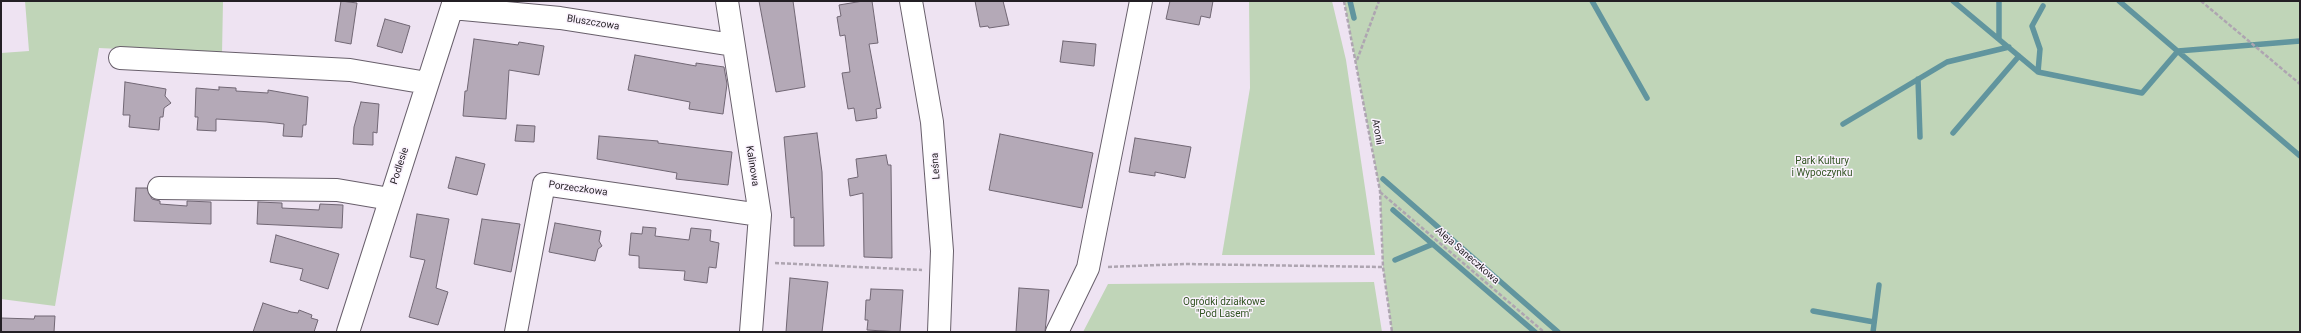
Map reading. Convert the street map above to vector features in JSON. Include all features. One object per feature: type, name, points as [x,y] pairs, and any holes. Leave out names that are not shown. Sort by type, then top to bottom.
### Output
[{"type":"street","name":"Kalinowa","points":[[727,1],[760,215],[751,332]]},
{"type":"street","name":"Leśna","points":[[911,1],[932,122],[942,251],[939,332]]},
{"type":"street","points":[[1057,332],[1088,268],[1141,1]]},
{"type":"street","name":"Bluszczowa","points":[[453,4],[560,18],[734,45]]},
{"type":"street","name":"Podlesie","points":[[348,332],[453,4]]},
{"type":"street","points":[[120,58],[350,70],[427,83]]},
{"type":"street","name":"Porzeczkowa","points":[[516,332],[544,184],[760,215]]},
{"type":"street","points":[[159,188],[337,190],[390,199]]},
{"type":"path","name":"Aronii","points":[[1344,1],[1357,60],[1380,192],[1383,267],[1392,332]]},
{"type":"path","points":[[1357,60],[1379,1]]},
{"type":"path","points":[[2201,1],[2300,84]]},
{"type":"path","name":"Aleja Saneczkowa","points":[[1380,192],[1544,332]]},
{"type":"path","points":[[756,262],[942,271]]},
{"type":"path","points":[[1088,268],[1184,264],[1383,267]]},
{"type":"green space","points":[[25,1],[223,1],[222,54],[99,48],[55,306],[1,299],[1,53],[29,51]]},
{"type":"green space","points":[[1249,1],[1332,1],[1346,60],[1375,255],[1222,255],[1250,88]]},
{"type":"green space","name":"Park Kultury i Wypoczynku","points":[[1344,1],[2300,1],[2300,332],[1392,332],[1383,267],[1380,191]]},
{"type":"green space","name":"Ogródki działkowe \"Pod Lasem\"","points":[[1374,282],[1382,332],[1083,332],[1108,284]]},
{"type":"building","points":[[341,1],[357,3],[351,44],[335,41]]},
{"type":"building","points":[[759,1],[793,1],[805,87],[776,92]]},
{"type":"building","points":[[872,1],[878,43],[869,44],[881,108],[876,109],[877,118],[856,121],[854,108],[848,109],[842,73],[850,72],[845,35],[840,36],[837,17],[841,16],[839,5]]},
{"type":"building","points":[[975,1],[1003,1],[1009,25],[989,28],[988,26],[980,27]]},
{"type":"building","points":[[1170,1],[1213,1],[1210,18],[1201,16],[1199,25],[1166,19]]},
{"type":"building","points":[[385,19],[410,26],[402,53],[377,46]]},
{"type":"building","points":[[474,39],[518,45],[519,42],[544,46],[539,75],[509,70],[506,119],[463,116],[465,91],[467,91]]},
{"type":"building","points":[[1063,41],[1096,44],[1094,66],[1060,62]]},
{"type":"building","points":[[635,55],[696,66],[696,63],[724,67],[727,84],[723,114],[689,109],[690,102],[628,90]]},
{"type":"building","points":[[125,82],[166,89],[165,96],[171,103],[164,108],[163,117],[160,117],[159,130],[129,127],[130,115],[123,115]]},
{"type":"building","points":[[219,87],[236,88],[236,91],[268,93],[268,90],[308,97],[306,125],[303,125],[302,137],[283,136],[284,124],[266,122],[216,119],[216,131],[197,130],[198,117],[195,117],[196,88],[219,90]]},
{"type":"building","points":[[361,102],[379,104],[377,133],[373,132],[373,145],[353,144],[354,127]]},
{"type":"building","points":[[517,125],[535,126],[534,142],[515,141]]},
{"type":"building","points":[[817,133],[822,172],[824,246],[794,246],[794,217],[791,218],[784,137]]},
{"type":"building","points":[[1000,134],[1093,153],[1082,208],[989,190]]},
{"type":"building","points":[[599,136],[658,141],[658,143],[732,152],[728,185],[676,179],[677,173],[597,159]]},
{"type":"building","points":[[1135,138],[1191,147],[1185,178],[1155,172],[1155,176],[1129,172]]},
{"type":"building","points":[[886,155],[888,165],[891,165],[892,258],[864,257],[863,193],[850,196],[848,179],[858,177],[856,159]]},
{"type":"building","points":[[456,157],[485,164],[477,195],[448,188]]},
{"type":"building","points":[[136,188],[147,188],[152,199],[160,201],[160,204],[187,206],[187,201],[211,202],[211,224],[134,221]]},
{"type":"building","points":[[258,202],[282,203],[282,208],[319,210],[320,204],[343,205],[342,228],[257,224]]},
{"type":"building","points":[[417,214],[449,219],[436,288],[448,292],[438,325],[409,317],[425,260],[410,257]]},
{"type":"building","points":[[482,219],[520,224],[511,272],[474,264]]},
{"type":"building","points":[[555,223],[601,231],[599,241],[602,246],[598,249],[595,261],[549,252]]},
{"type":"building","points":[[643,227],[656,228],[655,236],[689,240],[691,228],[711,230],[710,241],[719,243],[716,268],[709,267],[707,283],[684,280],[685,271],[639,268],[639,256],[629,255],[631,233],[642,234]]},
{"type":"building","points":[[276,235],[339,254],[328,289],[300,280],[303,269],[270,262]]},
{"type":"building","points":[[790,278],[828,282],[822,332],[786,332]]},
{"type":"building","points":[[1019,288],[1049,290],[1045,332],[1016,332]]},
{"type":"building","points":[[871,289],[903,290],[900,332],[867,330],[868,320],[865,320],[866,300],[870,300]]},
{"type":"building","points":[[263,303],[291,312],[298,313],[299,310],[312,315],[311,318],[318,320],[314,332],[253,332]]},
{"type":"building","points":[[35,316],[55,316],[54,332],[1,332],[1,318],[34,319]]},
{"type":"waterway","points":[[1350,1],[1354,18]]},
{"type":"waterway","points":[[1592,1],[1647,98]]},
{"type":"waterway","points":[[1953,1],[2038,72],[2142,93],[2178,51],[2300,41]]},
{"type":"waterway","points":[[1999,1],[1999,39]]},
{"type":"waterway","points":[[2119,1],[2300,156]]},
{"type":"waterway","points":[[2038,72],[2040,49],[2032,26],[2043,6]]},
{"type":"waterway","points":[[1843,124],[1947,62],[2009,47]]},
{"type":"waterway","points":[[1953,133],[2019,56]]},
{"type":"waterway","points":[[1918,79],[1920,137]]},
{"type":"waterway","points":[[1383,179],[1558,332]]},
{"type":"waterway","points":[[1393,210],[1535,332]]},
{"type":"waterway","points":[[1395,260],[1433,244]]},
{"type":"waterway","points":[[1873,332],[1879,285]]},
{"type":"waterway","points":[[1813,311],[1874,322]]}]
